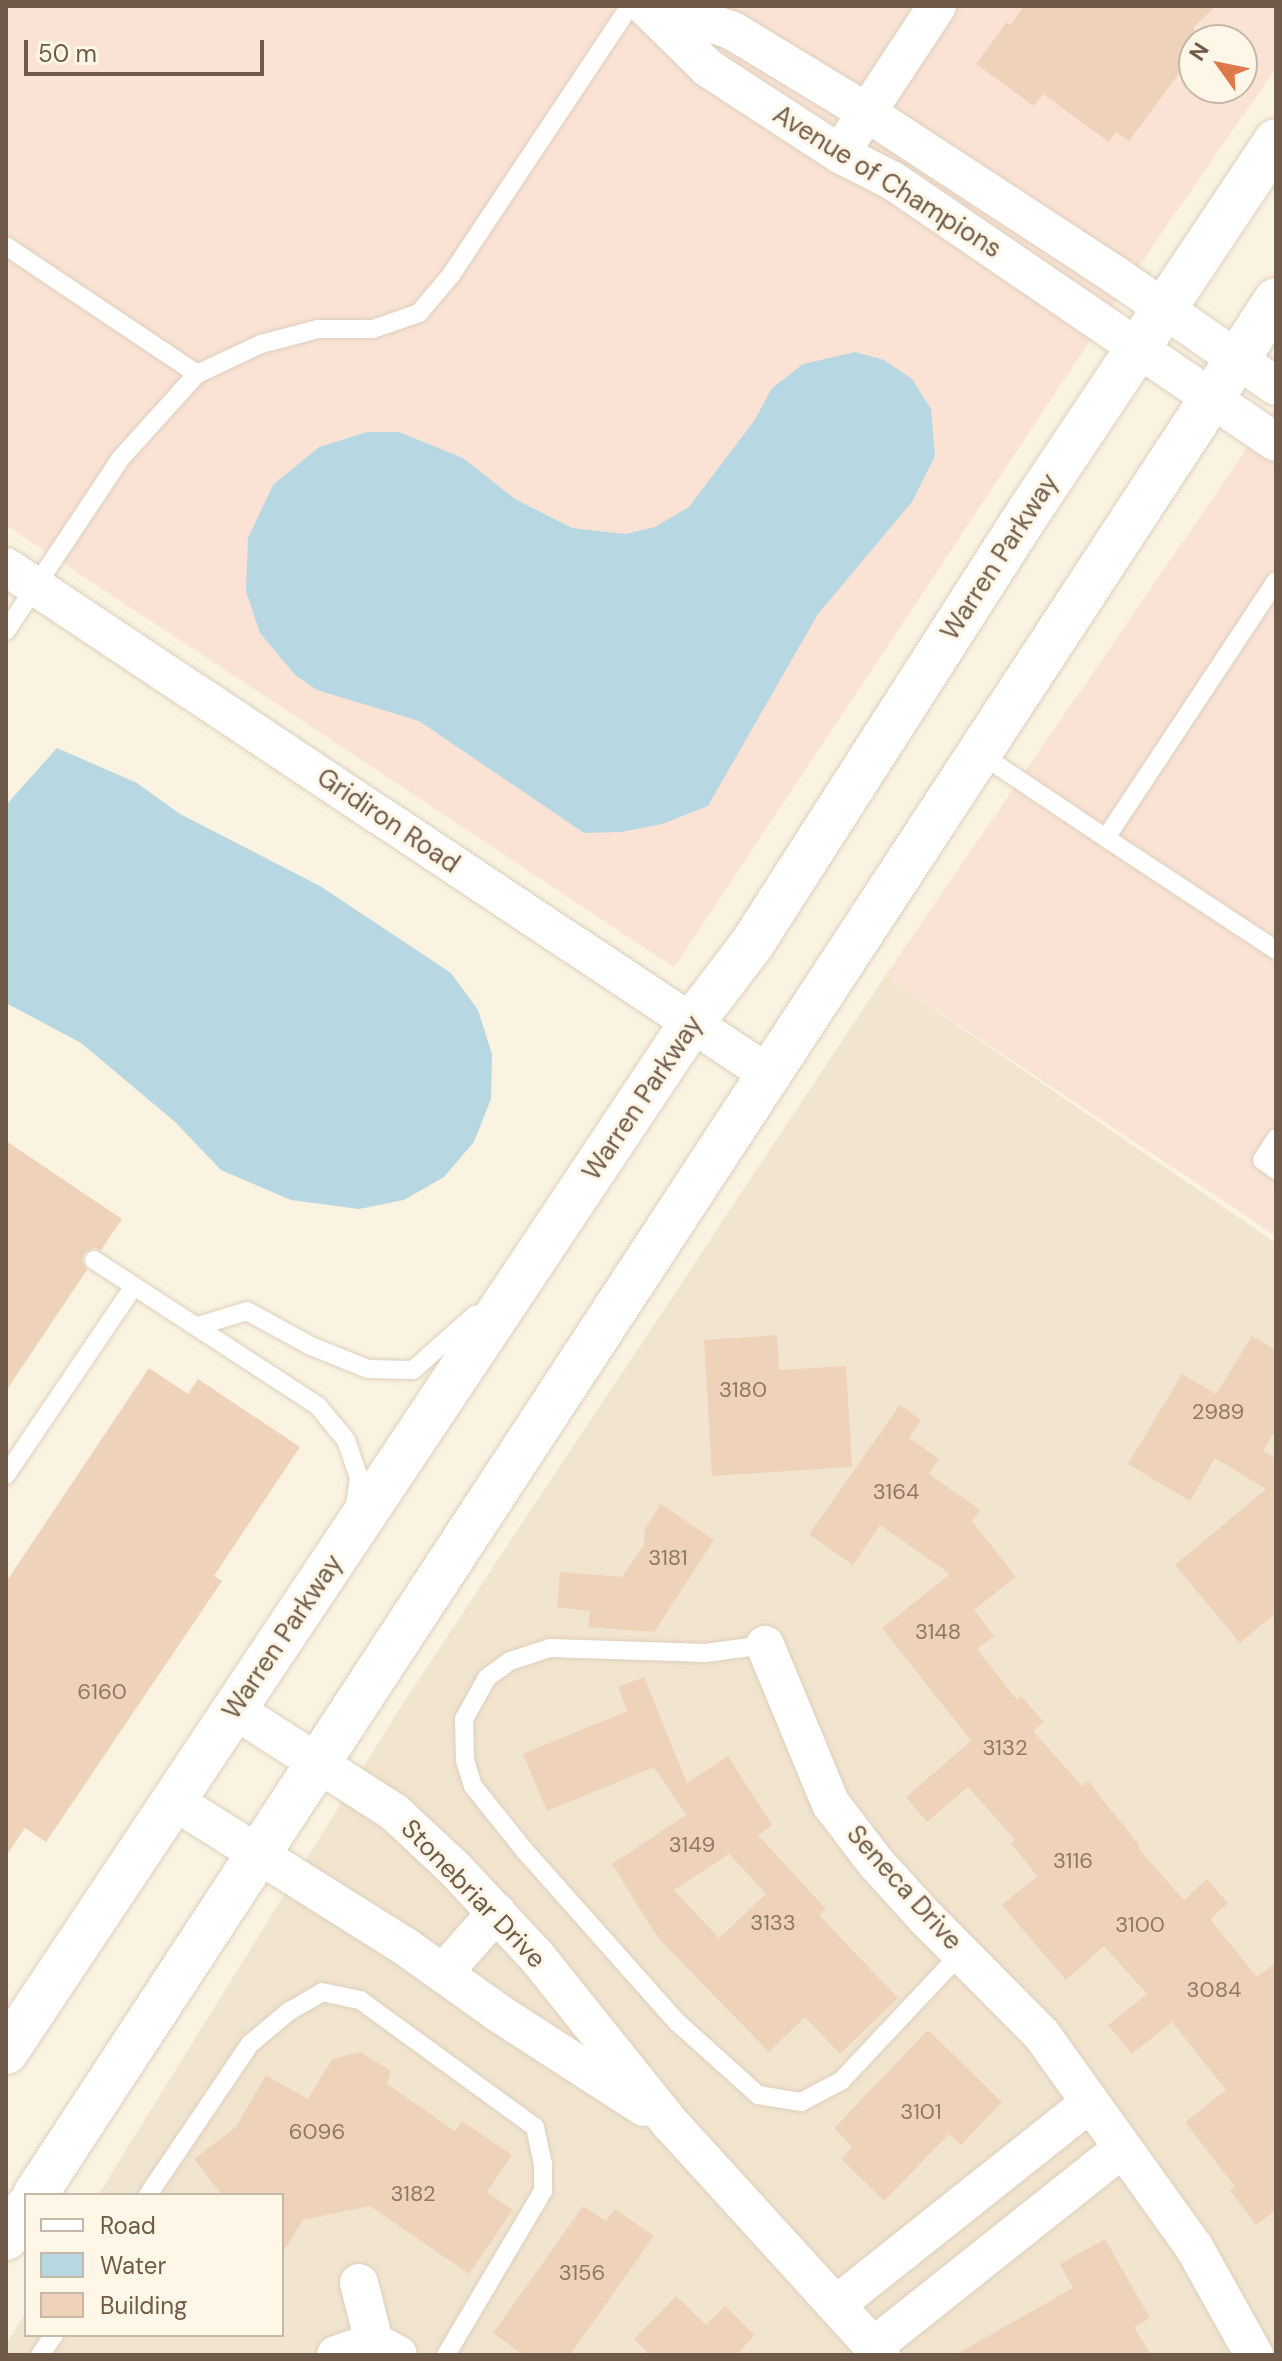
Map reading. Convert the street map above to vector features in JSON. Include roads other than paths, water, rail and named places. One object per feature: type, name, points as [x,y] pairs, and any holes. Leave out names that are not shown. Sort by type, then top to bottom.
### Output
[{"type":"main road","name":"Warren Parkway","points":[[6,2052],[691,1024],[752,944],[1164,308],[1276,141]]},
{"type":"main road","points":[[36,2193],[1276,300]]},
{"type":"main road","points":[[6,2238],[24,2211]]},
{"type":"street","name":"Avenue of Champions","points":[[645,6],[708,68],[840,154],[893,181],[1140,346],[1209,400],[1276,442]]},
{"type":"street","name":"Avenue of Champions","points":[[661,6],[733,31],[866,112],[1164,308],[1276,386]]},
{"type":"street","points":[[840,154],[937,6]]},
{"type":"street","name":"Gridiron Road","points":[[21,577],[770,1075]]},
{"type":"street","name":"Seneca Drive","points":[[765,1645],[831,1804],[876,1863],[1042,2035],[1194,2247],[1254,2355]]},
{"type":"street","name":"Stonebriar Drive","points":[[235,1710],[394,1812],[497,1912],[671,2124],[878,2350]]},
{"type":"street","name":"Stonebriar Drive","points":[[174,1801],[671,2124]]},
{"type":"street","points":[[443,1973],[497,1912]]},
{"type":"street","points":[[837,2304],[1090,2103]]},
{"type":"street","points":[[878,2350],[1122,2149]]},
{"type":"street","points":[[336,2355],[386,2349],[359,2283]]},
{"type":"lane","points":[[6,631],[21,577],[197,374],[261,344],[318,329],[373,329],[419,313],[451,275],[630,6]]},
{"type":"lane","points":[[6,246],[197,374]]},
{"type":"lane","points":[[1106,838],[1276,581]]},
{"type":"lane","points":[[979,753],[1276,950]]},
{"type":"lane","points":[[1276,1138],[1262,1160],[1276,1170]]},
{"type":"lane","points":[[198,1326],[247,1311],[311,1346],[368,1369],[413,1370],[457,1334],[554,1230]]},
{"type":"lane","points":[[94,1260],[318,1406],[344,1437],[359,1477],[353,1532]]},
{"type":"lane","points":[[6,1475],[134,1286]]},
{"type":"lane","points":[[765,1645],[706,1653],[550,1648],[510,1661],[487,1678],[464,1719],[465,1760],[473,1786],[525,1851],[677,2022],[758,2095],[801,2102],[841,2081],[961,1953]]},
{"type":"lane","points":[[149,2193],[250,2044],[288,2012],[322,1992],[360,2000],[535,2127],[543,2164],[543,2191],[446,2355]]},
{"type":"lane","points":[[40,2355],[53,2337]]},
{"type":"water","points":[[855,352],[884,360],[912,379],[931,409],[935,456],[912,502],[818,614],[708,806],[662,824],[621,832],[584,833],[419,721],[317,690],[295,675],[260,633],[246,591],[248,538],[273,485],[319,447],[367,432],[399,432],[463,458],[515,499],[572,528],[625,534],[655,527],[689,507],[754,421],[772,388],[803,364]]},
{"type":"water","points":[[57,748],[137,783],[180,814],[320,886],[451,973],[478,1010],[492,1054],[491,1099],[474,1142],[444,1177],[404,1200],[359,1209],[291,1200],[221,1170],[174,1121],[81,1043],[6,1003],[6,805]]}]
